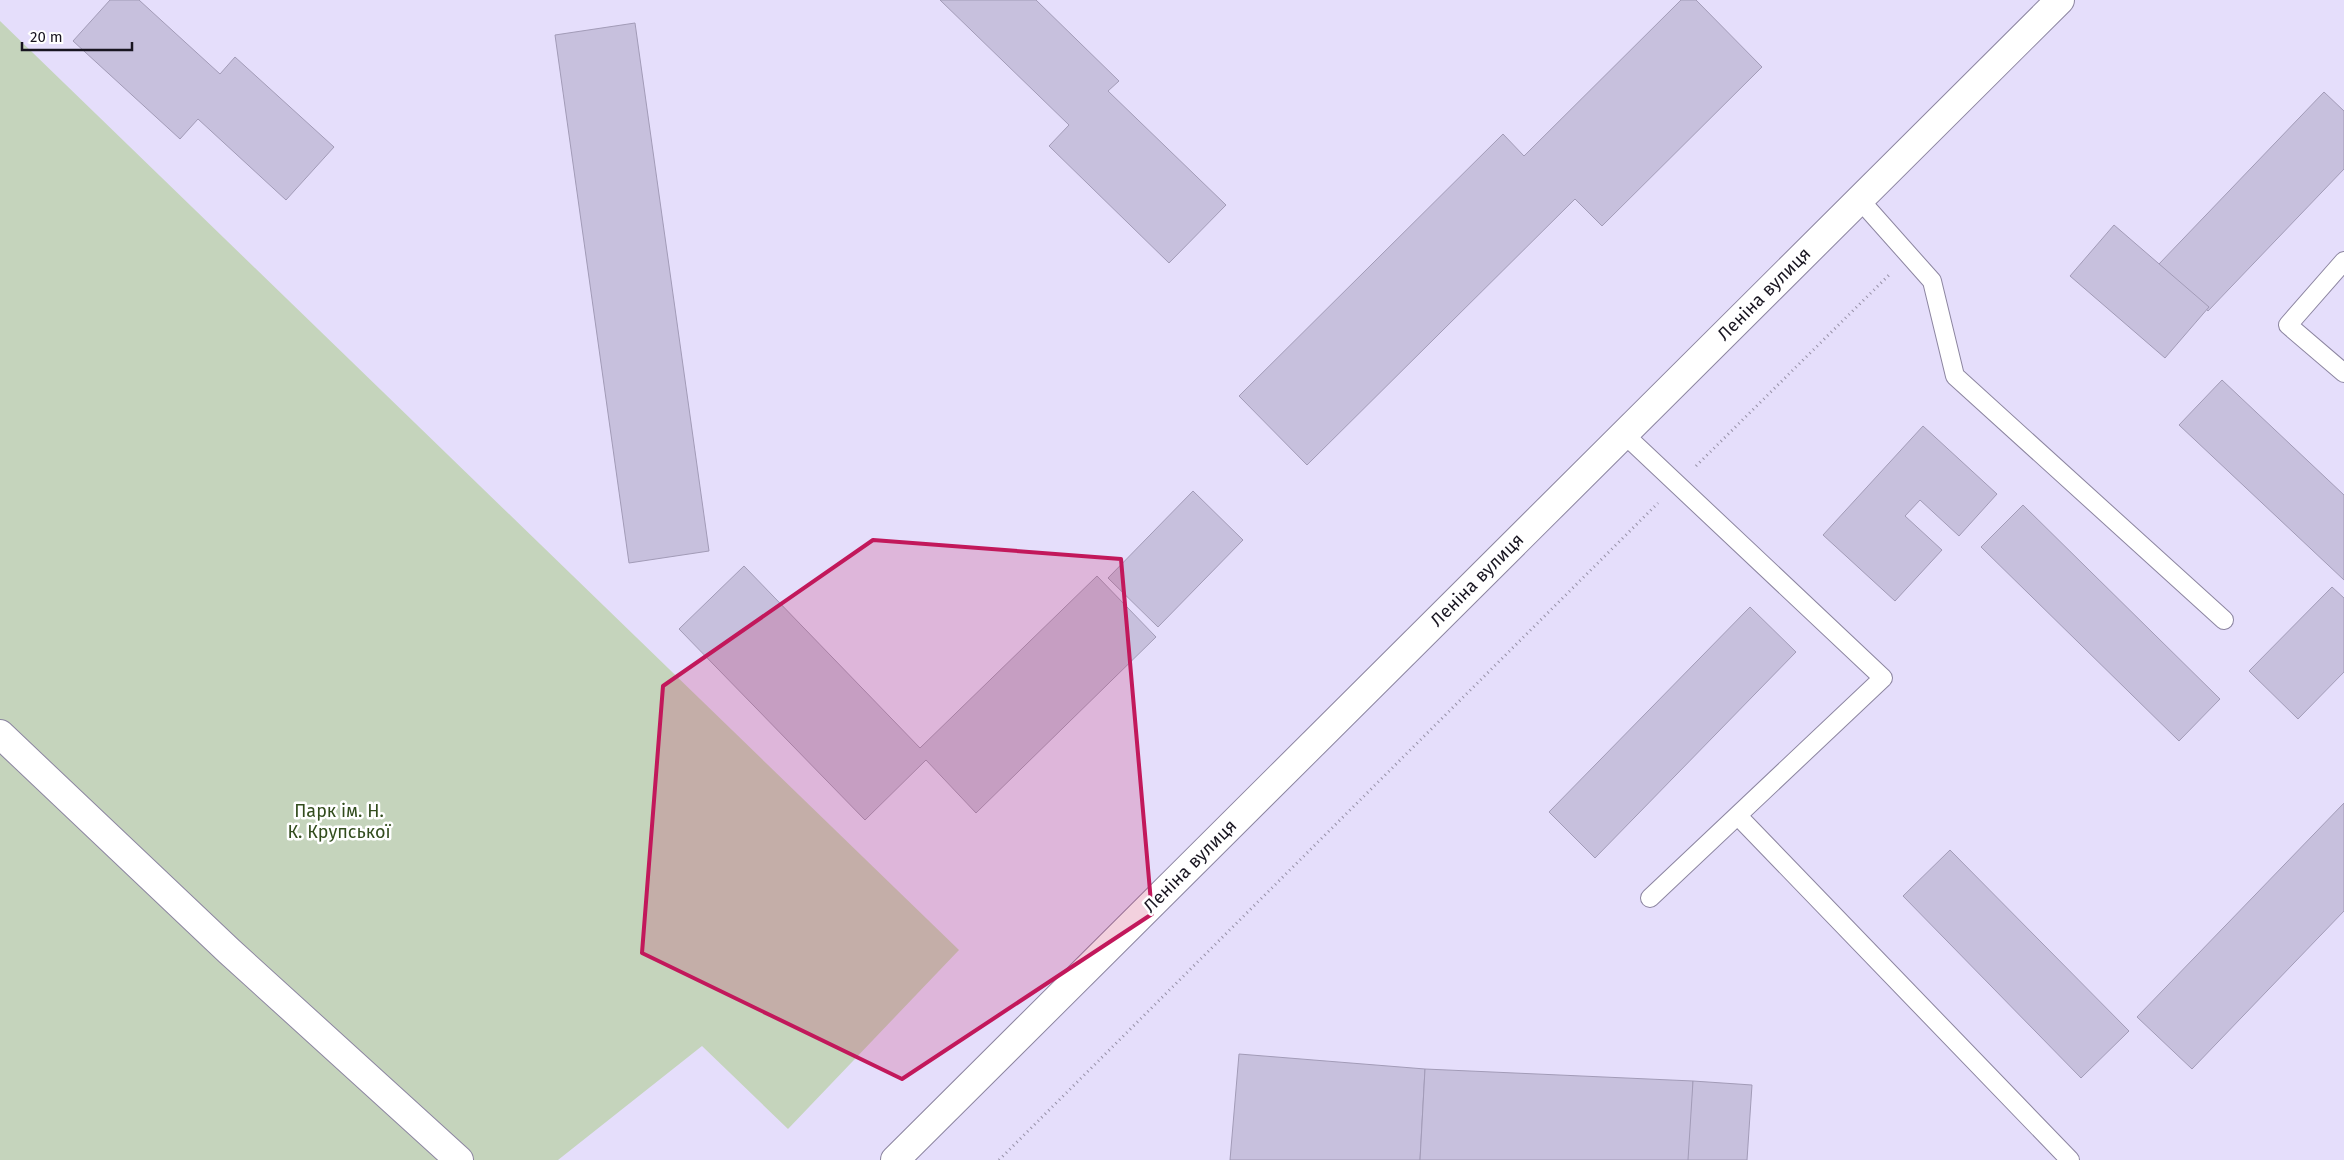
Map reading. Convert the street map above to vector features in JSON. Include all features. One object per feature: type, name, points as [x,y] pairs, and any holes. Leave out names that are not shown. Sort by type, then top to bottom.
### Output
[{"type":"street","name":"Леніна вулиця","points":[[895,1160],[2060,0]]},
{"type":"street","points":[[0,734],[229,951],[459,1160]]},
{"type":"lane","points":[[1860,200],[1932,281],[1956,376],[2224,620]]},
{"type":"lane","points":[[2344,261],[2288,324],[2344,374]]},
{"type":"lane","points":[[1624,434],[1884,678],[1650,898]]},
{"type":"lane","points":[[1738,816],[2070,1160]]},
{"type":"path","points":[[999,1160],[1677,484],[1910,256]]},
{"type":"highlighted area","points":[[873,540],[1121,559],[1152,914],[902,1079],[642,953],[663,686]]},
{"type":"green space","name":"Парк ім. Н. К. Крупської","points":[[0,21],[959,950],[788,1129],[702,1046],[558,1160],[0,1160]]},
{"type":"building","points":[[110,0],[139,0],[220,74],[235,57],[334,147],[286,200],[198,119],[180,139],[73,41]]},
{"type":"building","points":[[940,0],[1036,0],[1119,81],[1108,91],[1226,205],[1169,263],[1049,146],[1069,125]]},
{"type":"building","points":[[1681,0],[1696,0],[1762,67],[1602,226],[1575,199],[1307,465],[1239,396],[1503,134],[1524,156]]},
{"type":"building","points":[[635,23],[709,551],[629,563],[555,35]]},
{"type":"building","points":[[2324,92],[2344,111],[2344,169],[2208,311],[2159,264]]},
{"type":"building","points":[[2114,225],[2209,307],[2165,358],[2070,276]]},
{"type":"building","points":[[2222,380],[2344,495],[2344,580],[2179,425]]},
{"type":"building","points":[[1923,426],[1997,494],[1959,536],[1920,500],[1905,516],[1942,550],[1895,601],[1823,535]]},
{"type":"building","points":[[1193,491],[1243,540],[1158,627],[1108,578]]},
{"type":"building","points":[[2023,505],[2220,699],[2179,741],[1981,547]]},
{"type":"building","points":[[744,566],[920,748],[1097,576],[1156,637],[976,813],[926,760],[865,820],[679,629]]},
{"type":"building","points":[[2332,587],[2344,598],[2344,672],[2298,719],[2249,671]]},
{"type":"building","points":[[1750,607],[1796,652],[1595,858],[1549,812]]},
{"type":"building","points":[[2344,803],[2344,911],[2192,1069],[2137,1017]]},
{"type":"building","points":[[1950,850],[2129,1031],[2081,1078],[1903,896]]},
{"type":"building","points":[[1239,1054],[1425,1069],[1420,1160],[1230,1160]]},
{"type":"building","points":[[1425,1069],[1693,1081],[1691,1160],[1420,1160]]},
{"type":"building","points":[[1693,1081],[1752,1085],[1747,1160],[1688,1160]]}]
